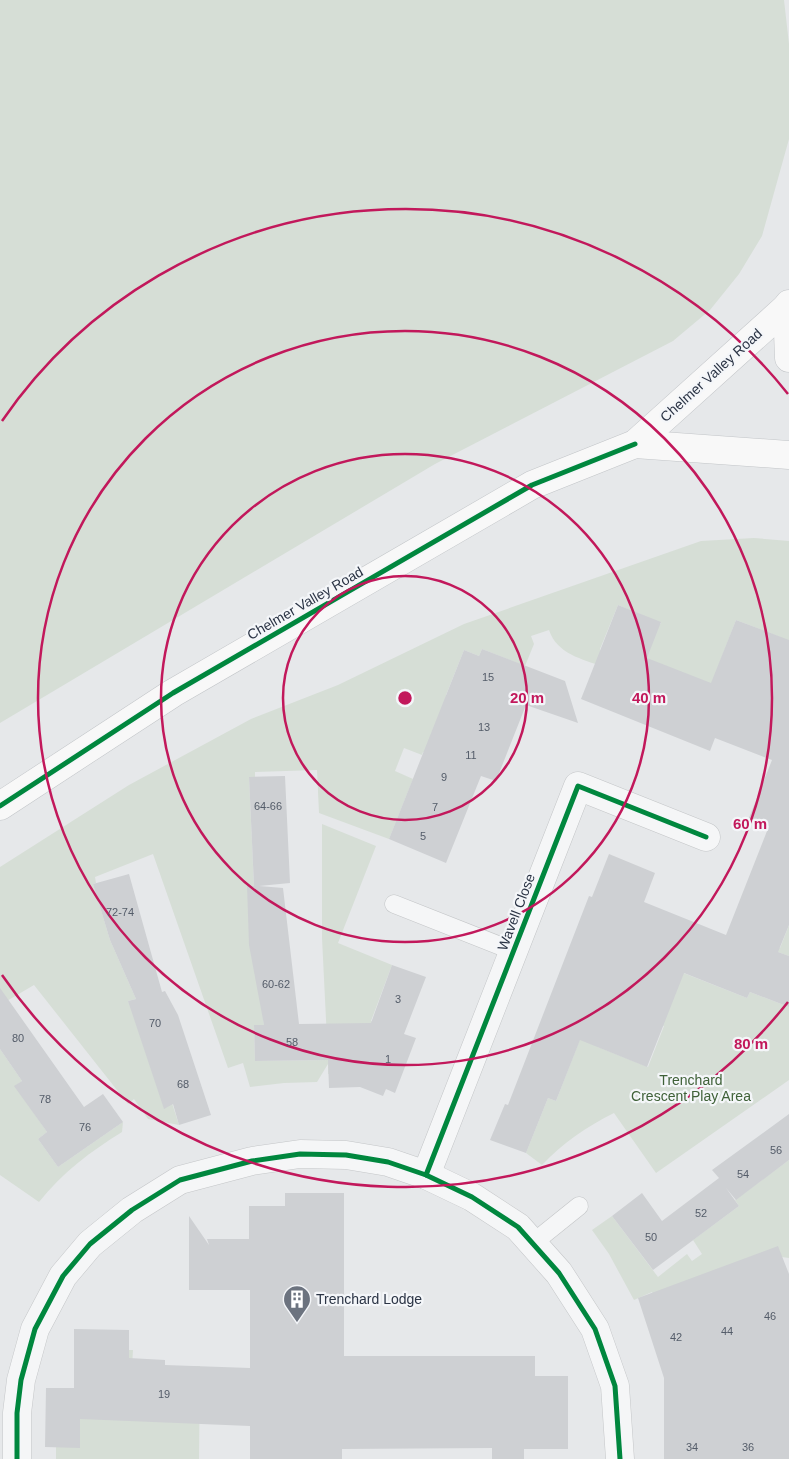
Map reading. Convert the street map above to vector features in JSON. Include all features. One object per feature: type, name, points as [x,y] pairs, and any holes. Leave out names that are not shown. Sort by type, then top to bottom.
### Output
[{"type":"main road","points":[[788,305],[789,358]]},
{"type":"main road","name":"Chelmer Valley Road","points":[[0,806],[173,693],[524,490],[634,444],[788,305]]},
{"type":"main road","name":"Chelmer Valley Road","points":[[634,444],[789,455]]},
{"type":"street","name":"Wavell Close","points":[[426,1175],[578,786],[706,837]]},
{"type":"street","points":[[16,1459],[17,1413],[21,1380],[34,1329],[63,1276],[90,1244],[132,1210],[180,1180],[252,1161],[300,1154],[346,1154],[388,1162],[426,1175],[472,1197],[518,1227],[559,1273],[595,1329],[615,1386],[620,1459]]},
{"type":"lane","points":[[394,904],[514,951]]},
{"type":"lane","points":[[533,1243],[579,1206]]},
{"type":"green space","points":[[0,0],[784,0],[789,44],[789,139],[762,236],[739,274],[710,310],[673,341],[435,464],[0,723]]},
{"type":"green space","points":[[754,538],[789,541],[789,715],[780,637],[736,620],[716,672],[721,687],[623,668],[661,623],[618,605],[600,649],[604,667],[564,650],[558,645],[549,630],[531,636],[534,644],[525,666],[482,649],[479,656],[464,650],[446,695],[440,759],[423,752],[422,755],[404,748],[395,771],[413,779],[389,839],[319,813],[317,770],[255,772],[255,777],[249,777],[254,886],[248,885],[264,1025],[254,1025],[255,1061],[328,1060],[322,938],[322,824],[376,846],[338,943],[392,965],[371,1021],[381,1025],[340,1074],[328,1074],[328,1064],[317,1082],[250,1087],[243,1063],[228,1068],[153,854],[95,877],[96,883],[93,884],[110,940],[136,999],[128,1001],[156,1053],[179,1125],[148,1119],[134,1099],[128,1104],[34,985],[0,1005],[0,867],[129,785],[251,719],[338,685],[464,624],[701,541]]},
{"type":"green space","points":[[789,925],[789,956],[769,949],[780,948]]},
{"type":"green space","name":"Trenchard Crescent Play Area","points":[[630,952],[747,998],[750,992],[789,1007],[789,1080],[656,1173],[614,1113],[575,1136],[542,1165],[526,1153],[548,1098],[556,1101],[587,1021],[598,1047],[648,1067],[664,1026],[611,1005]]},
{"type":"green space","points":[[0,1049],[22,1081],[15,1086],[47,1132],[38,1139],[58,1167],[123,1122],[122,1132],[78,1163],[39,1202],[0,1175]]},
{"type":"green space","points":[[789,1160],[789,1258],[782,1257],[656,1301],[652,1292],[634,1300],[609,1254],[592,1230],[612,1216],[658,1277],[687,1254],[692,1261],[702,1254],[693,1240],[739,1206],[735,1200]]},
{"type":"green space","points":[[129,1350],[133,1350],[132,1366],[200,1366],[199,1459],[56,1459],[56,1447],[80,1447],[80,1419],[129,1358]]},
{"type":"building","points":[[618,605],[661,622],[647,658],[711,683],[736,620],[789,640],[789,925],[778,952],[789,956],[789,1007],[750,992],[747,998],[684,973],[647,1067],[580,1040],[556,1101],[548,1098],[526,1153],[490,1140],[505,1104],[508,1105],[589,896],[592,897],[609,854],[655,873],[644,902],[726,935],[769,826],[749,818],[772,760],[715,738],[710,751],[581,699]]},
{"type":"building","points":[[482,649],[565,681],[578,723],[526,705],[496,781],[481,776],[446,863],[389,839],[464,650],[479,656]]},
{"type":"building","points":[[285,776],[290,883],[259,886],[283,888],[299,1024],[371,1023],[392,965],[426,977],[404,1034],[416,1038],[395,1093],[386,1089],[383,1096],[360,1087],[329,1088],[328,1060],[255,1061],[254,1025],[264,1025],[249,945],[247,885],[254,886],[249,777]]},
{"type":"building","points":[[129,874],[162,992],[165,991],[178,1015],[211,1115],[179,1125],[173,1104],[164,1109],[128,1001],[136,999],[110,940],[93,884]]},
{"type":"building","points":[[0,988],[84,1107],[103,1094],[123,1122],[58,1167],[38,1139],[47,1132],[14,1086],[22,1081],[0,1049]]},
{"type":"building","points":[[789,1114],[789,1160],[736,1200],[726,1188],[739,1206],[653,1270],[612,1216],[642,1193],[662,1221],[719,1178],[712,1170]]},
{"type":"building","name":"Trenchard Lodge","points":[[285,1193],[344,1193],[344,1356],[535,1356],[535,1376],[568,1376],[568,1449],[524,1449],[524,1459],[492,1459],[492,1448],[342,1449],[342,1459],[250,1459],[250,1426],[80,1419],[80,1448],[45,1447],[46,1388],[74,1388],[74,1329],[129,1330],[129,1358],[165,1360],[165,1365],[250,1368],[250,1290],[189,1290],[189,1216],[209,1245],[207,1239],[249,1239],[249,1206],[285,1206]]},
{"type":"building","points":[[778,1246],[789,1274],[789,1459],[664,1459],[664,1378],[638,1298]]},
{"type":"cycle path","points":[[0,806],[173,693],[532,485],[635,444]]},
{"type":"cycle path","points":[[426,1175],[578,786],[706,837]]},
{"type":"cycle path","points":[[17,1459],[17,1413],[21,1380],[35,1329],[63,1276],[90,1244],[132,1210],[180,1180],[252,1161],[300,1154],[346,1155],[388,1162],[426,1175],[472,1197],[518,1227],[559,1273],[595,1329],[615,1386],[620,1459]]},
{"type":"place","name":"Trenchard Lodge","points":[[297,1323]]}]
